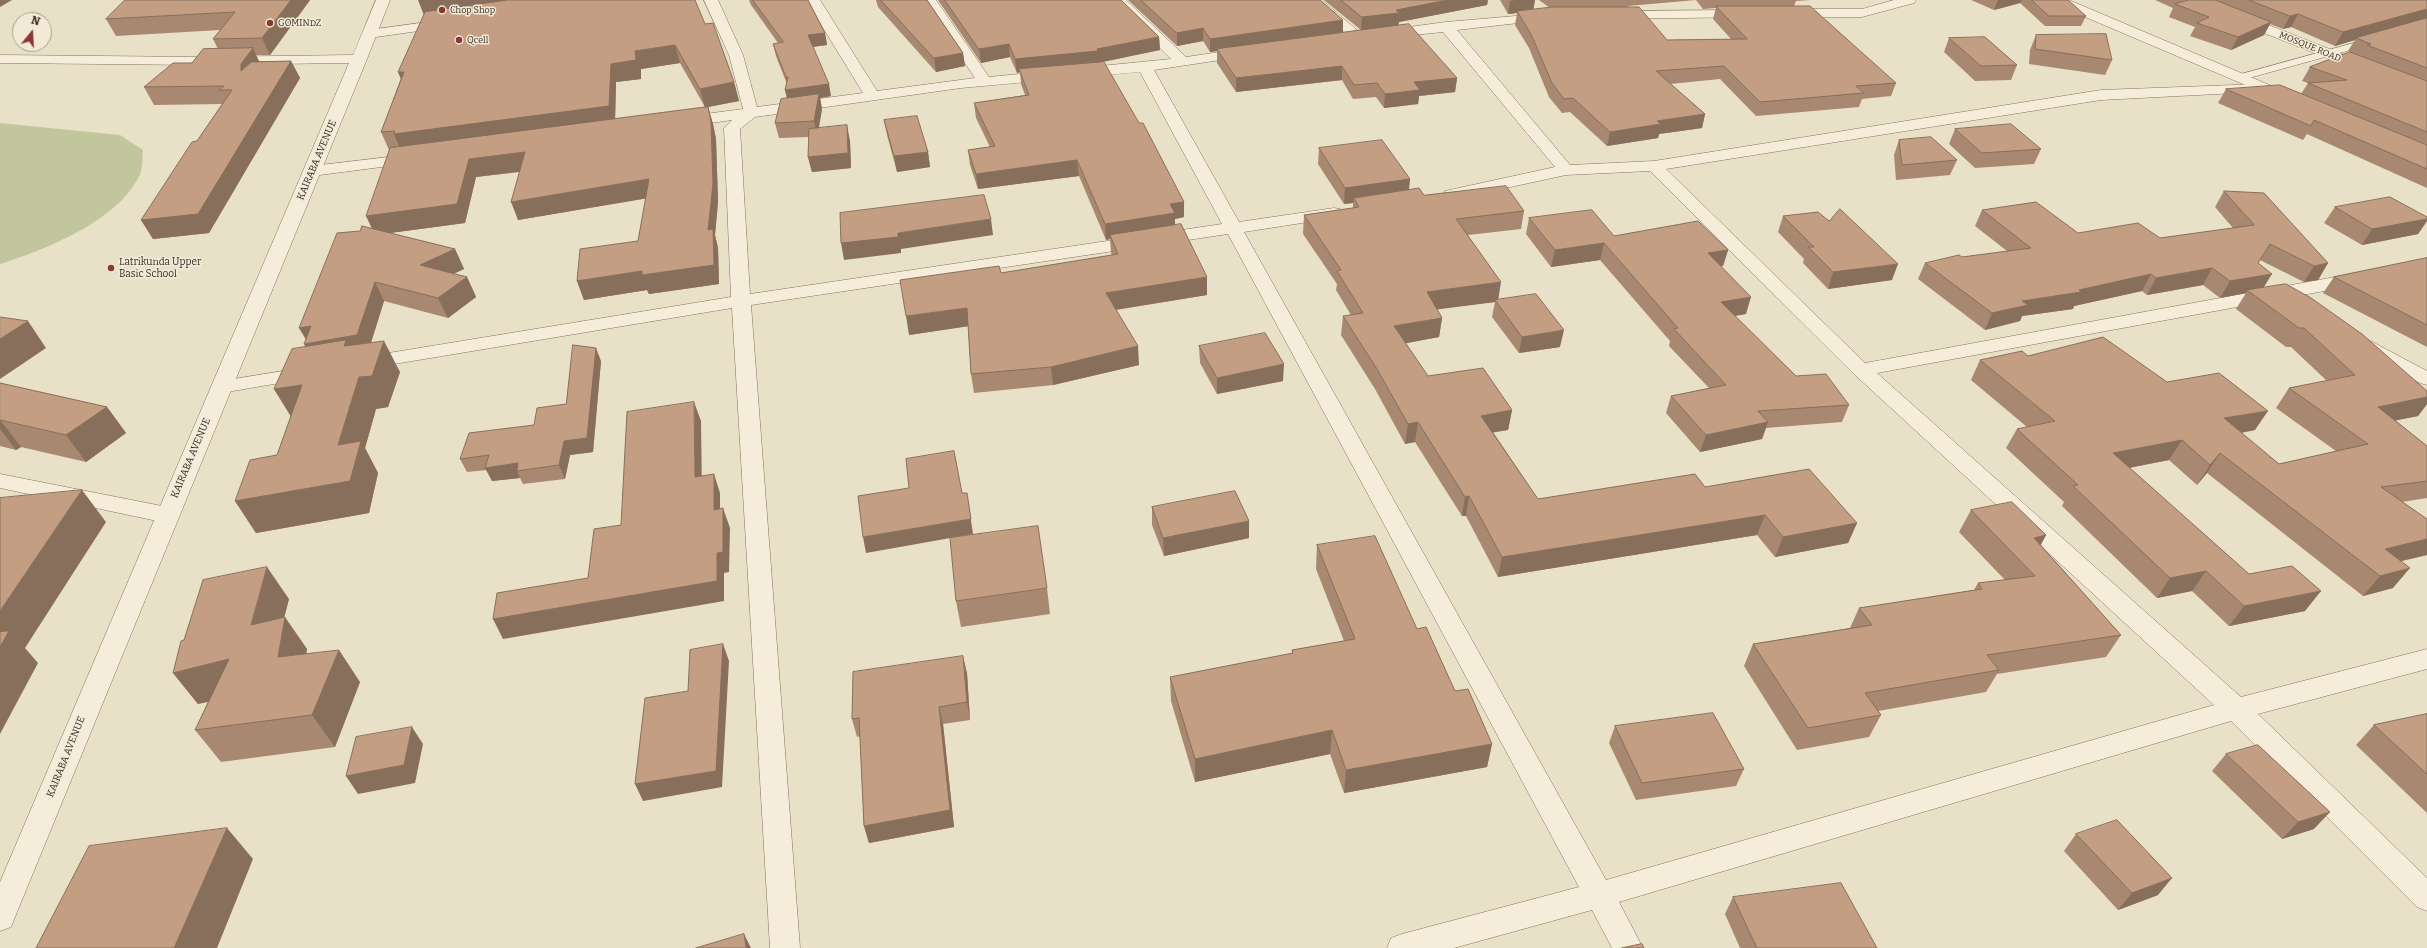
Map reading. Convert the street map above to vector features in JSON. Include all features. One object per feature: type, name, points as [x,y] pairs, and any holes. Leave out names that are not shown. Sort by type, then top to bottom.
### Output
[{"type":"street","name":"KAIRABA AVENUE","points":[[0,917],[166,515],[360,59],[383,0]]},
{"type":"street","points":[[711,0],[736,55],[751,112]]},
{"type":"street","points":[[813,0],[873,96]]},
{"type":"street","points":[[929,0],[985,82]]},
{"type":"street","points":[[1118,0],[1182,61]]},
{"type":"street","points":[[1314,0],[1358,37]]},
{"type":"street","points":[[1774,13],[1862,13],[1909,0]]},
{"type":"street","points":[[2057,0],[2238,78],[2299,102]]},
{"type":"street","name":"MOSQUE ROAD","points":[[2193,0],[2378,73]]},
{"type":"street","points":[[1335,40],[1446,26],[1554,15],[1532,4]]},
{"type":"street","points":[[1598,15],[1758,14]]},
{"type":"street","points":[[369,34],[460,21]]},
{"type":"street","points":[[1446,26],[1566,170]]},
{"type":"street","points":[[666,125],[873,96],[985,82],[1145,67],[1258,50]]},
{"type":"street","points":[[0,59],[198,61],[360,59]]},
{"type":"street","points":[[1145,67],[1235,228],[1628,948]]},
{"type":"street","points":[[1432,198],[1566,170],[1654,166],[2101,95],[2263,87]]},
{"type":"street","points":[[751,112],[732,128],[741,301],[785,948]]},
{"type":"street","points":[[312,171],[426,157]]},
{"type":"street","points":[[1654,166],[1861,370],[2236,709],[2427,898]]},
{"type":"street","points":[[347,366],[741,301],[1353,210]]},
{"type":"street","points":[[1861,370],[2277,295],[2374,276]]},
{"type":"street","points":[[2277,295],[2297,306]]},
{"type":"street","points":[[2345,333],[2427,378]]},
{"type":"street","points":[[221,387],[323,370]]},
{"type":"street","points":[[0,481],[166,515]]},
{"type":"street","points":[[1402,948],[1599,895],[2236,709],[2427,659]]},
{"type":"lane","points":[[2238,78],[2381,38]]},
{"type":"green space","points":[[0,123],[120,135],[143,150],[140,174],[130,190],[116,206],[99,219],[59,242],[0,264]]},
{"type":"building","points":[[125,0],[291,0],[262,38],[213,39],[235,12],[106,19]]},
{"type":"building","points":[[508,0],[695,0],[705,24],[713,23],[734,82],[700,89],[675,45],[635,51],[636,60],[611,64],[609,106],[394,134],[395,131],[381,132],[404,72],[398,72],[425,12]]},
{"type":"building","points":[[753,0],[808,0],[825,33],[808,35],[829,84],[785,90],[788,77],[786,77],[773,44],[783,42]]},
{"type":"building","points":[[881,0],[927,0],[963,53],[934,58]]},
{"type":"building","points":[[945,0],[1121,0],[1159,37],[1097,49],[1098,51],[1015,59],[1009,44],[979,49]]},
{"type":"building","points":[[1141,0],[1320,0],[1343,20],[1210,39],[1203,28],[1177,33]]},
{"type":"building","points":[[1341,0],[1448,0],[1396,10],[1399,13],[1362,17]]},
{"type":"building","points":[[2032,0],[2068,0],[2086,16],[2049,16]]},
{"type":"building","points":[[2189,0],[2215,0],[2271,22],[2238,37],[2197,23],[2209,17],[2175,4]]},
{"type":"building","points":[[2249,0],[2427,0],[2427,9],[2343,32],[2298,14],[2290,16]]},
{"type":"building","points":[[1716,6],[1810,6],[1896,83],[1856,86],[1864,93],[1760,102],[1724,66],[1656,71],[1705,114],[1657,121],[1661,124],[1610,132],[1573,98],[1564,99],[1552,83],[1531,34],[1517,11],[1552,7],[1639,7],[1667,40],[1747,39]]},
{"type":"building","points":[[2427,18],[2427,68],[2367,45],[2371,44],[2356,38]]},
{"type":"building","points":[[1409,24],[1457,78],[1414,82],[1420,90],[1385,94],[1377,83],[1354,85],[1342,66],[1236,78],[1217,49]]},
{"type":"building","points":[[2106,34],[2112,60],[2035,49],[2036,35]]},
{"type":"building","points":[[1985,37],[2017,65],[1981,66],[1949,38]]},
{"type":"building","points":[[253,48],[241,64],[241,71],[251,62],[291,61],[198,214],[141,220],[192,142],[197,141],[232,90],[219,90],[224,86],[144,87],[173,63],[192,63],[203,49]]},
{"type":"building","points":[[2350,52],[2427,81],[2427,132],[2308,83],[2347,80],[2310,67]]},
{"type":"building","points":[[1104,62],[1139,123],[1143,123],[1184,202],[1170,204],[1175,213],[1105,224],[1077,160],[976,174],[968,150],[995,146],[974,103],[1029,95],[1019,69]]},
{"type":"building","points":[[2280,85],[2427,145],[2427,169],[2314,120],[2311,126],[2226,89]]},
{"type":"building","points":[[819,94],[814,121],[775,123],[781,99]]},
{"type":"building","points":[[708,107],[711,122],[713,184],[708,230],[713,229],[714,265],[642,275],[642,271],[577,281],[580,249],[638,241],[649,179],[511,202],[525,152],[469,159],[457,204],[366,216],[390,148]]},
{"type":"building","points":[[917,116],[928,152],[894,156],[884,120]]},
{"type":"building","points":[[2011,124],[2041,149],[1982,153],[1955,129]]},
{"type":"building","points":[[847,125],[848,153],[808,157],[809,129]]},
{"type":"building","points":[[1931,137],[1957,160],[1902,165],[1899,140]]},
{"type":"building","points":[[1382,140],[1410,179],[1345,188],[1319,148]]},
{"type":"building","points":[[1506,186],[1524,211],[1456,219],[1501,282],[1427,292],[1442,318],[1394,326],[1428,376],[1483,368],[1512,410],[1481,416],[1538,499],[1695,474],[1705,487],[1809,469],[1857,523],[1783,537],[1765,515],[1502,557],[1469,496],[1465,497],[1418,422],[1408,424],[1377,369],[1343,316],[1363,313],[1337,271],[1341,270],[1304,215],[1359,207],[1354,198],[1419,188],[1424,195]]},
{"type":"building","points":[[2224,191],[2264,193],[2328,263],[2314,266],[2270,244],[2258,263],[2272,274],[2230,281],[2212,268],[2156,278],[2151,274],[2079,290],[2081,292],[2022,301],[2028,305],[1992,313],[1925,263],[1959,255],[1962,257],[2031,248],[1982,210],[2036,202],[2078,233],[2138,223],[2160,238],[2254,225]]},
{"type":"building","points":[[984,195],[991,219],[898,233],[898,237],[841,243],[840,213]]},
{"type":"building","points":[[2390,197],[2427,217],[2427,219],[2372,229],[2335,207]]},
{"type":"building","points":[[1840,209],[1898,264],[1833,272],[1808,247],[1814,247],[1783,216],[1818,212],[1829,221]]},
{"type":"building","points":[[1592,210],[1614,236],[1698,221],[1728,250],[1708,253],[1751,297],[1721,302],[1796,376],[1826,374],[1849,405],[1758,411],[1768,422],[1706,435],[1671,396],[1726,385],[1674,329],[1678,328],[1604,243],[1555,250],[1529,218]]},
{"type":"building","points":[[1181,224],[1207,277],[1106,293],[1138,346],[1051,367],[971,374],[967,308],[906,316],[900,280],[999,266],[1001,273],[1118,254],[1110,235]]},
{"type":"building","points":[[362,226],[455,249],[420,265],[467,277],[438,298],[375,282],[357,335],[304,344],[311,326],[299,328],[337,233],[360,231]]},
{"type":"building","points":[[2427,258],[2427,325],[2334,277]]},
{"type":"building","points":[[2286,284],[2311,298],[2362,334],[2427,391],[2427,397],[2378,407],[2427,446],[2427,481],[2381,487],[2427,519],[2427,539],[2385,549],[2410,568],[2380,576],[2220,453],[2210,465],[2182,440],[2113,453],[2249,574],[2292,566],[2321,591],[2244,606],[2206,571],[2170,578],[2073,486],[2078,485],[2017,429],[2055,421],[1980,360],[2022,351],[2028,356],[2103,337],[2167,382],[2219,373],[2268,411],[2224,418],[2279,464],[2368,444],[2289,388],[2355,375],[2304,328],[2299,328],[2247,290]]},
{"type":"building","points":[[1536,294],[1564,330],[1522,337],[1495,300]]},
{"type":"building","points":[[0,317],[28,321],[0,339]]},
{"type":"building","points":[[1265,333],[1284,364],[1217,378],[1199,346]]},
{"type":"building","points":[[346,340],[344,346],[384,341],[372,376],[359,377],[338,445],[361,441],[350,481],[235,501],[250,460],[277,455],[302,385],[274,389],[292,349]]},
{"type":"building","points":[[573,345],[596,348],[587,438],[564,441],[559,465],[517,471],[518,463],[485,468],[489,455],[460,459],[469,433],[534,425],[537,408],[566,404]]},
{"type":"building","points":[[0,383],[107,407],[66,435],[0,420]]},
{"type":"building","points":[[694,402],[695,477],[714,474],[714,510],[723,508],[723,552],[717,553],[717,581],[493,619],[497,593],[588,578],[594,529],[621,525],[627,412]]},
{"type":"building","points":[[954,451],[962,493],[967,493],[971,519],[863,537],[858,496],[909,488],[906,459]]},
{"type":"building","points":[[82,490],[0,611],[0,498]]},
{"type":"building","points":[[1235,491],[1249,521],[1163,538],[1152,507]]},
{"type":"building","points":[[2012,502],[2046,535],[2034,538],[2121,635],[1987,655],[1999,670],[1865,693],[1881,715],[1808,728],[1753,644],[1872,625],[1859,608],[1982,589],[1978,583],[2035,576],[1971,510]]},
{"type":"building","points":[[1038,526],[1047,588],[956,601],[950,538]]},
{"type":"building","points":[[1375,536],[1417,629],[1426,627],[1455,691],[1468,689],[1492,744],[1346,770],[1332,730],[1195,759],[1170,677],[1293,653],[1292,650],[1355,639],[1317,545]]},
{"type":"building","points":[[267,567],[251,625],[285,617],[278,657],[339,650],[312,715],[195,730],[229,659],[173,673],[181,641],[184,640],[203,580]]},
{"type":"building","points":[[9,631],[0,647],[0,632]]},
{"type":"building","points":[[723,644],[716,771],[635,784],[645,698],[688,691],[690,650]]},
{"type":"building","points":[[963,656],[967,702],[939,707],[950,810],[864,826],[859,718],[852,719],[853,672]]},
{"type":"building","points":[[1713,713],[1744,769],[1642,783],[1615,726]]},
{"type":"building","points":[[2427,714],[2427,774],[2374,725]]},
{"type":"building","points":[[412,727],[404,765],[346,776],[356,737]]},
{"type":"building","points":[[2258,745],[2330,812],[2298,822],[2226,754]]},
{"type":"building","points":[[2117,820],[2172,878],[2132,893],[2076,834]]},
{"type":"building","points":[[227,828],[174,948],[36,948],[89,846]]},
{"type":"building","points":[[1841,883],[1877,948],[1757,948],[1733,897]]},
{"type":"building","points":[[744,934],[746,948],[696,948]]},
{"type":"building","points":[[1642,944],[1644,948],[1622,948]]},
{"type":"place","name":"Chop Shop","points":[[442,10]]},
{"type":"place","name":"GOMINDZ","points":[[270,23]]},
{"type":"place","name":"Qcell","points":[[459,40]]},
{"type":"place","name":"Latrikunda Upper Basic School","points":[[111,268]]}]
